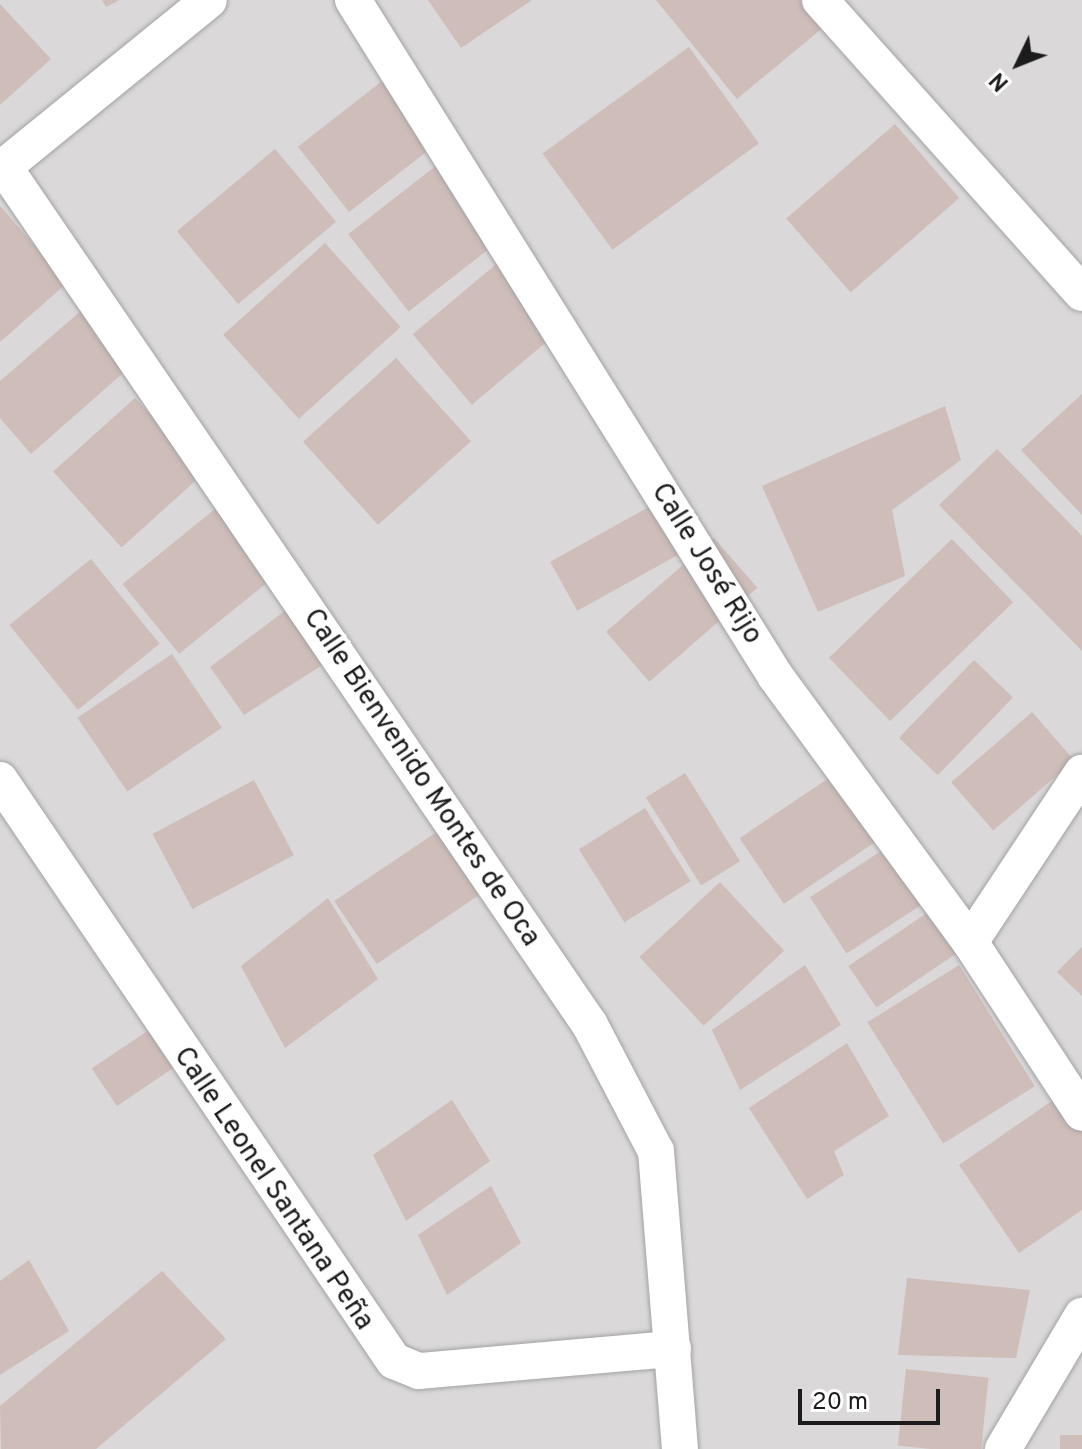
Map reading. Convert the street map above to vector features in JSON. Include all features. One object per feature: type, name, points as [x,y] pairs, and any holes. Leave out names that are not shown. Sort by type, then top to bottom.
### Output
[{"type":"street","points":[[2,169],[209,0]]},
{"type":"street","name":"Calle José Rijo","points":[[353,0],[776,677],[970,942],[1082,1113]]},
{"type":"street","points":[[820,0],[1082,293]]},
{"type":"street","name":"Calle Bienvenido Montes de Oca","points":[[2,169],[590,1025],[656,1151],[680,1449]]},
{"type":"street","points":[[970,942],[1082,773]]},
{"type":"street","name":"Calle Leonel Santana Peña","points":[[0,780],[394,1361],[419,1371],[673,1349]]},
{"type":"street","points":[[1003,1449],[1082,1316]]},
{"type":"shaded area","points":[[0,0],[1082,0],[1082,1449],[0,1449]]},
{"type":"building","points":[[102,0],[119,0],[106,7]]},
{"type":"building","points":[[428,0],[532,0],[461,48]]},
{"type":"building","points":[[656,0],[804,0],[825,26],[737,99]]},
{"type":"building","points":[[0,4],[51,59],[0,105]]},
{"type":"building","points":[[689,47],[759,143],[613,250],[543,153]]},
{"type":"building","points":[[391,74],[442,139],[349,212],[298,147]]},
{"type":"building","points":[[895,124],[959,198],[851,292],[786,218]]},
{"type":"building","points":[[275,149],[336,222],[238,304],[177,231]]},
{"type":"building","points":[[446,158],[506,235],[409,312],[348,234]]},
{"type":"building","points":[[0,206],[67,283],[0,342]]},
{"type":"building","points":[[325,243],[401,327],[299,419],[223,335]]},
{"type":"building","points":[[513,250],[572,320],[472,405],[413,334]]},
{"type":"building","points":[[82,310],[131,366],[31,454],[0,418],[0,381]]},
{"type":"building","points":[[396,358],[471,441],[378,525],[303,442]]},
{"type":"building","points":[[1082,394],[1082,515],[1021,450]]},
{"type":"building","points":[[135,398],[203,474],[122,547],[53,472]]},
{"type":"building","points":[[945,406],[961,460],[892,510],[905,576],[818,612],[762,486]]},
{"type":"building","points":[[997,449],[1082,536],[1082,651],[939,505]]},
{"type":"building","points":[[656,503],[683,552],[577,611],[550,562]]},
{"type":"building","points":[[215,509],[272,579],[179,654],[123,584]]},
{"type":"building","points":[[714,538],[757,588],[649,682],[606,632]]},
{"type":"building","points":[[952,539],[1013,602],[890,721],[829,658]]},
{"type":"building","points":[[91,559],[160,644],[78,710],[9,625]]},
{"type":"building","points":[[294,604],[327,662],[244,715],[210,667]]},
{"type":"building","points":[[172,654],[222,728],[127,792],[77,718]]},
{"type":"building","points":[[974,660],[1013,698],[938,775],[899,738]]},
{"type":"building","points":[[1032,712],[1074,760],[993,830],[951,782]]},
{"type":"building","points":[[854,761],[898,826],[784,904],[740,838]]},
{"type":"building","points":[[685,773],[740,861],[701,886],[646,797]]},
{"type":"building","points":[[254,780],[294,855],[192,909],[152,834]]},
{"type":"building","points":[[645,808],[691,881],[624,922],[579,849]]},
{"type":"building","points":[[447,825],[489,888],[377,964],[334,901]]},
{"type":"building","points":[[909,833],[945,889],[847,953],[810,897]]},
{"type":"building","points":[[720,882],[784,951],[704,1026],[640,957]]},
{"type":"building","points":[[328,898],[378,979],[285,1048],[241,966]]},
{"type":"building","points":[[933,909],[961,950],[876,1007],[848,966]]},
{"type":"building","points":[[1082,947],[1082,996],[1057,972]]},
{"type":"building","points":[[805,965],[841,1025],[740,1090],[712,1030]]},
{"type":"building","points":[[959,965],[1035,1086],[943,1144],[867,1022]]},
{"type":"building","points":[[149,1030],[174,1067],[117,1106],[92,1069]]},
{"type":"building","points":[[847,1043],[889,1116],[834,1151],[844,1175],[807,1199],[749,1108]]},
{"type":"building","points":[[1075,1085],[1082,1095],[1082,1210],[1019,1253],[959,1165]]},
{"type":"building","points":[[452,1100],[490,1161],[406,1221],[373,1155]]},
{"type":"building","points":[[491,1186],[521,1243],[447,1295],[418,1235]]},
{"type":"building","points":[[29,1260],[69,1331],[0,1375],[0,1281]]},
{"type":"building","points":[[162,1271],[226,1339],[96,1449],[1,1449],[0,1406]]},
{"type":"building","points":[[907,1278],[1030,1290],[1016,1358],[898,1355]]},
{"type":"building","points":[[906,1369],[989,1378],[981,1449],[898,1446]]},
{"type":"building","points":[[1060,1435],[1082,1435],[1082,1449],[1060,1449]]}]
